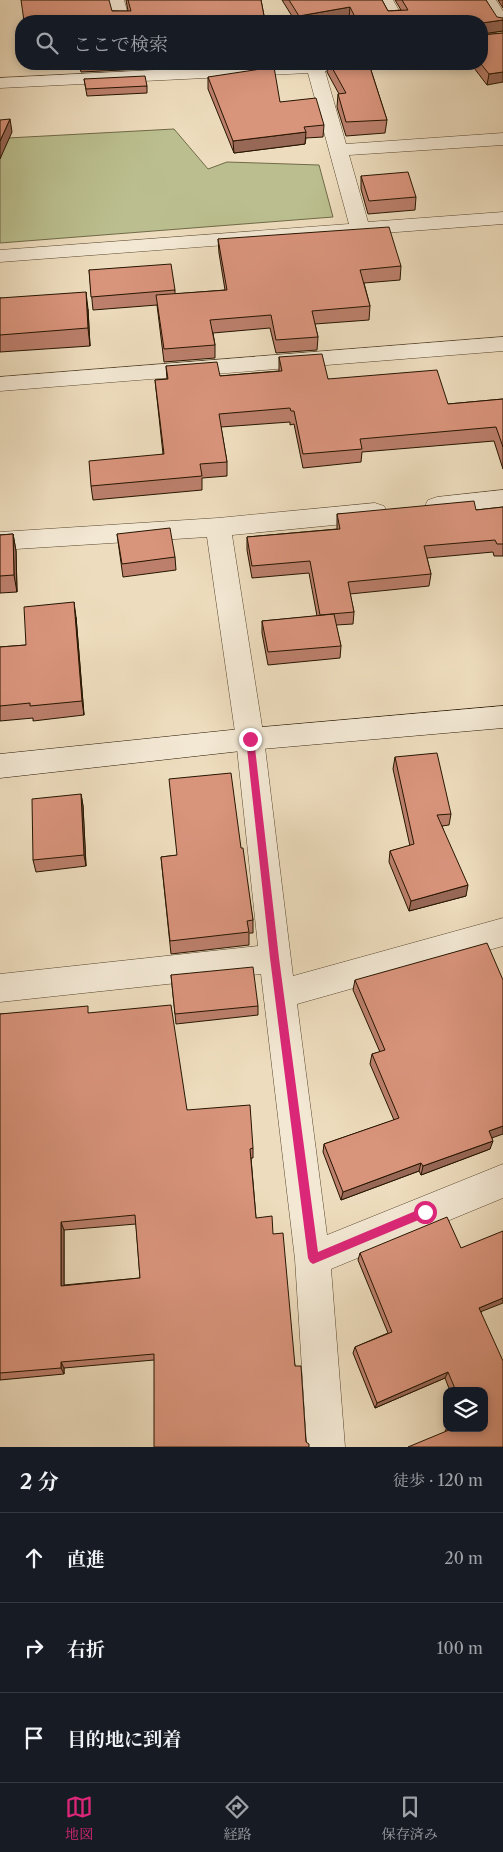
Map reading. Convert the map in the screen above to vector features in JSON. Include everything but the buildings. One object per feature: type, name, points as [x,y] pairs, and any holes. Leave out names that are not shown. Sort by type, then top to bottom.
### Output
[{"type":"street","points":[[116,0],[120,15]]},
{"type":"street","points":[[385,0],[394,15]]},
{"type":"street","points":[[487,0],[501,33]]},
{"type":"street","points":[[0,84],[134,70]]},
{"type":"street","points":[[316,70],[360,228]]},
{"type":"street","points":[[339,150],[503,139]]},
{"type":"street","points":[[0,256],[503,218]]},
{"type":"street","points":[[0,384],[503,344]]},
{"type":"street","points":[[0,541],[218,527],[503,499]]},
{"type":"street","points":[[218,527],[250,739],[279,994],[313,1258],[326,1447]]},
{"type":"street","points":[[0,766],[250,739],[503,717]]},
{"type":"street","points":[[279,994],[503,932]]},
{"type":"street","points":[[0,988],[275,958]]},
{"type":"street","points":[[313,1258],[503,1181]]},
{"type":"green space","points":[[174,129],[208,169],[227,162],[319,165],[333,217],[0,243],[0,131],[8,138]]},
{"type":"route","points":[[250,739],[275,958],[313,1258],[425,1212]]}]
